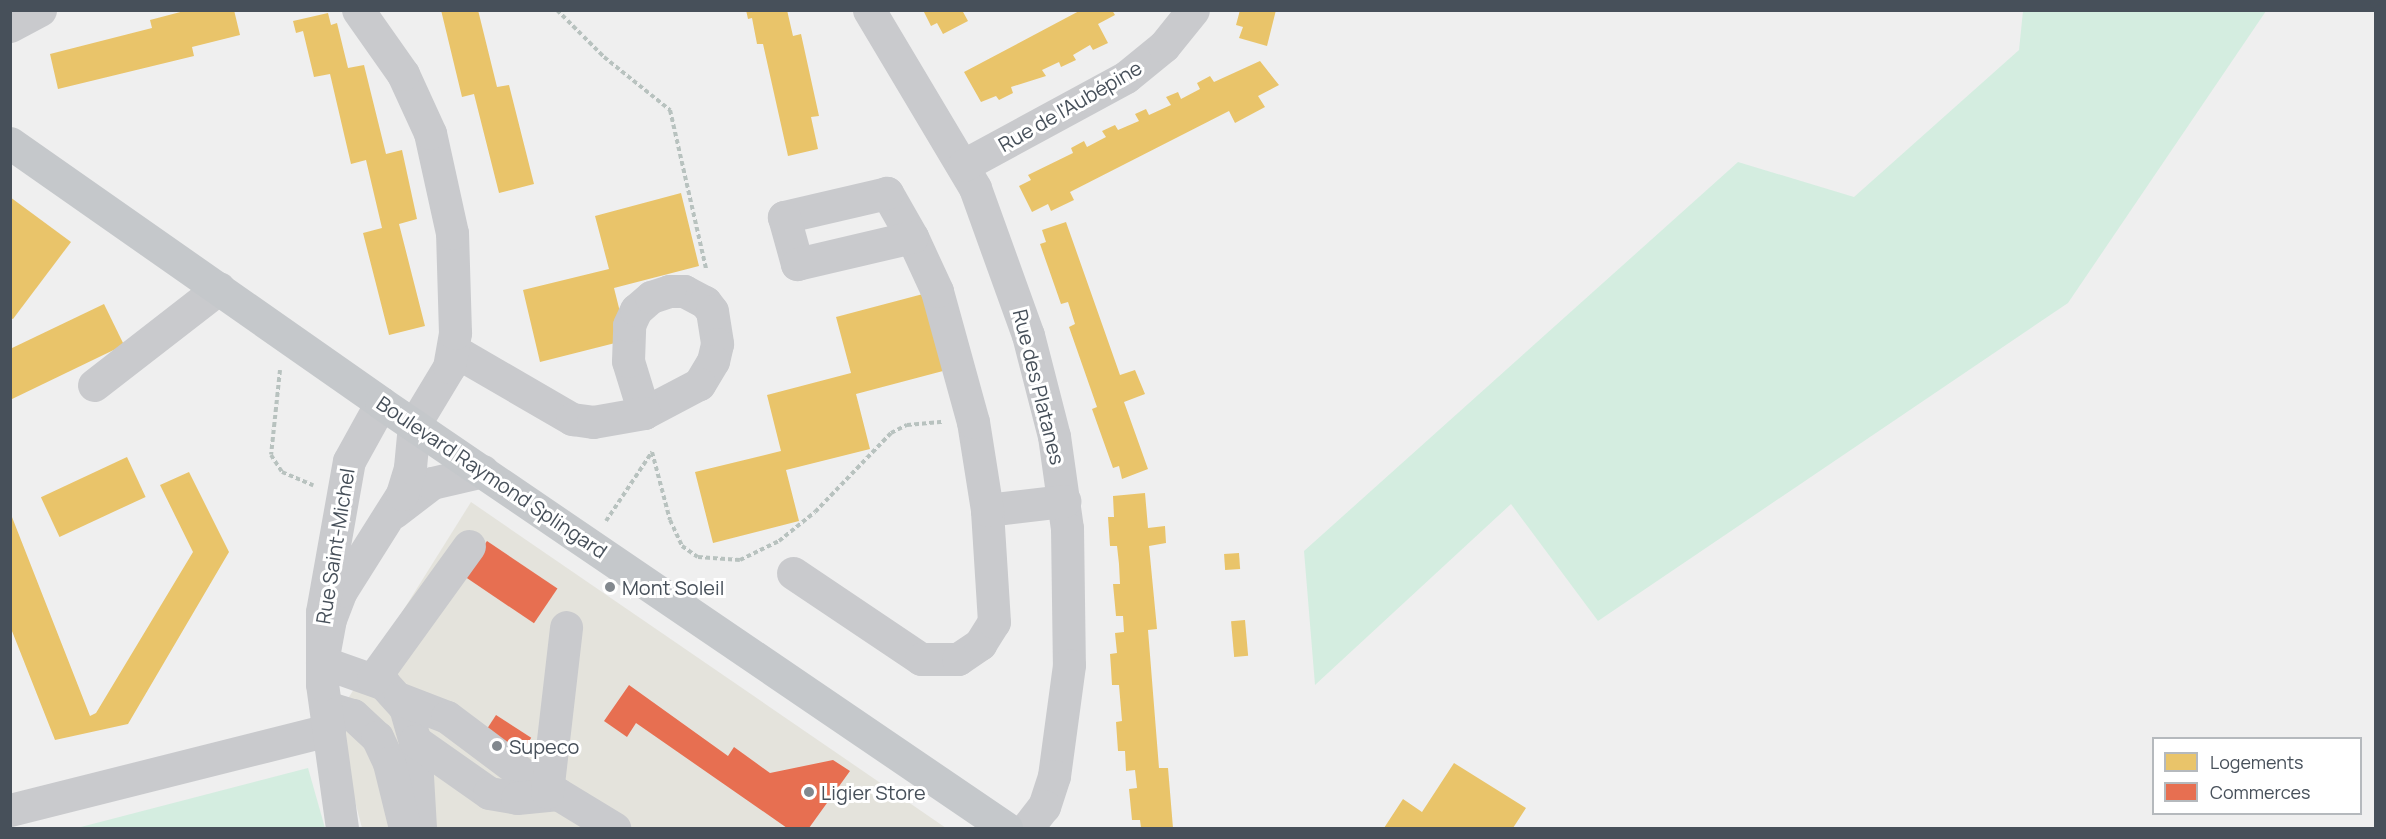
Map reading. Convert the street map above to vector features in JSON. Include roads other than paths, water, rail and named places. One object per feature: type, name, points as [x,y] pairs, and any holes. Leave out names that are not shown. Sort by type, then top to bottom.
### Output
[{"type":"main road","name":"Boulevard Raymond Splingard","points":[[10,143],[381,403],[1006,828]]},
{"type":"street","points":[[10,26],[40,10]]},
{"type":"street","points":[[358,10],[411,88],[435,149],[454,257],[453,351],[442,380],[414,425]]},
{"type":"street","name":"Rue des Platanes","points":[[869,10],[964,165],[994,236],[1028,335],[1050,414],[1064,501],[1070,598],[1065,712],[1049,795],[1027,828]]},
{"type":"street","name":"Rue de l'Aubépine","points":[[964,165],[1126,77],[1164,46],[1192,10]]},
{"type":"street","points":[[793,573],[908,653],[932,662],[958,659],[980,644],[993,622],[987,510],[973,422],[937,291],[912,237]]},
{"type":"street","points":[[94,385],[219,288]]},
{"type":"street","points":[[453,351],[572,419],[593,422],[644,413],[688,393],[706,374],[717,344],[712,311],[705,302],[684,291],[669,291],[651,297],[636,310],[628,326],[628,352],[644,413]]},
{"type":"street","name":"Rue Saint-Michel","points":[[342,828],[327,719],[322,662],[322,612],[346,469],[355,447],[381,403]]},
{"type":"street","name":"Rue Saint-Michel","points":[[322,662],[330,619],[341,591],[391,516],[409,474],[414,425]]},
{"type":"street","name":"Rue Saint-Michel","points":[[391,516],[432,483],[483,471]]},
{"type":"street","points":[[987,510],[1064,501]]},
{"type":"street","points":[[373,679],[469,546]]},
{"type":"street","points":[[547,792],[566,627]]},
{"type":"street","points":[[322,662],[373,679],[400,699],[447,717],[547,792],[568,798],[614,828]]},
{"type":"street","points":[[400,699],[415,741],[420,828]]},
{"type":"street","points":[[10,810],[327,719],[352,715],[377,737],[389,763],[405,828]]},
{"type":"street","points":[[415,741],[489,793],[517,798],[547,792]]},
{"type":"place","name":"Mont Soleil","points":[[610,587]]},
{"type":"place","name":"Supeco","points":[[497,746]]},
{"type":"place","name":"Ligier Store","points":[[809,792]]}]
